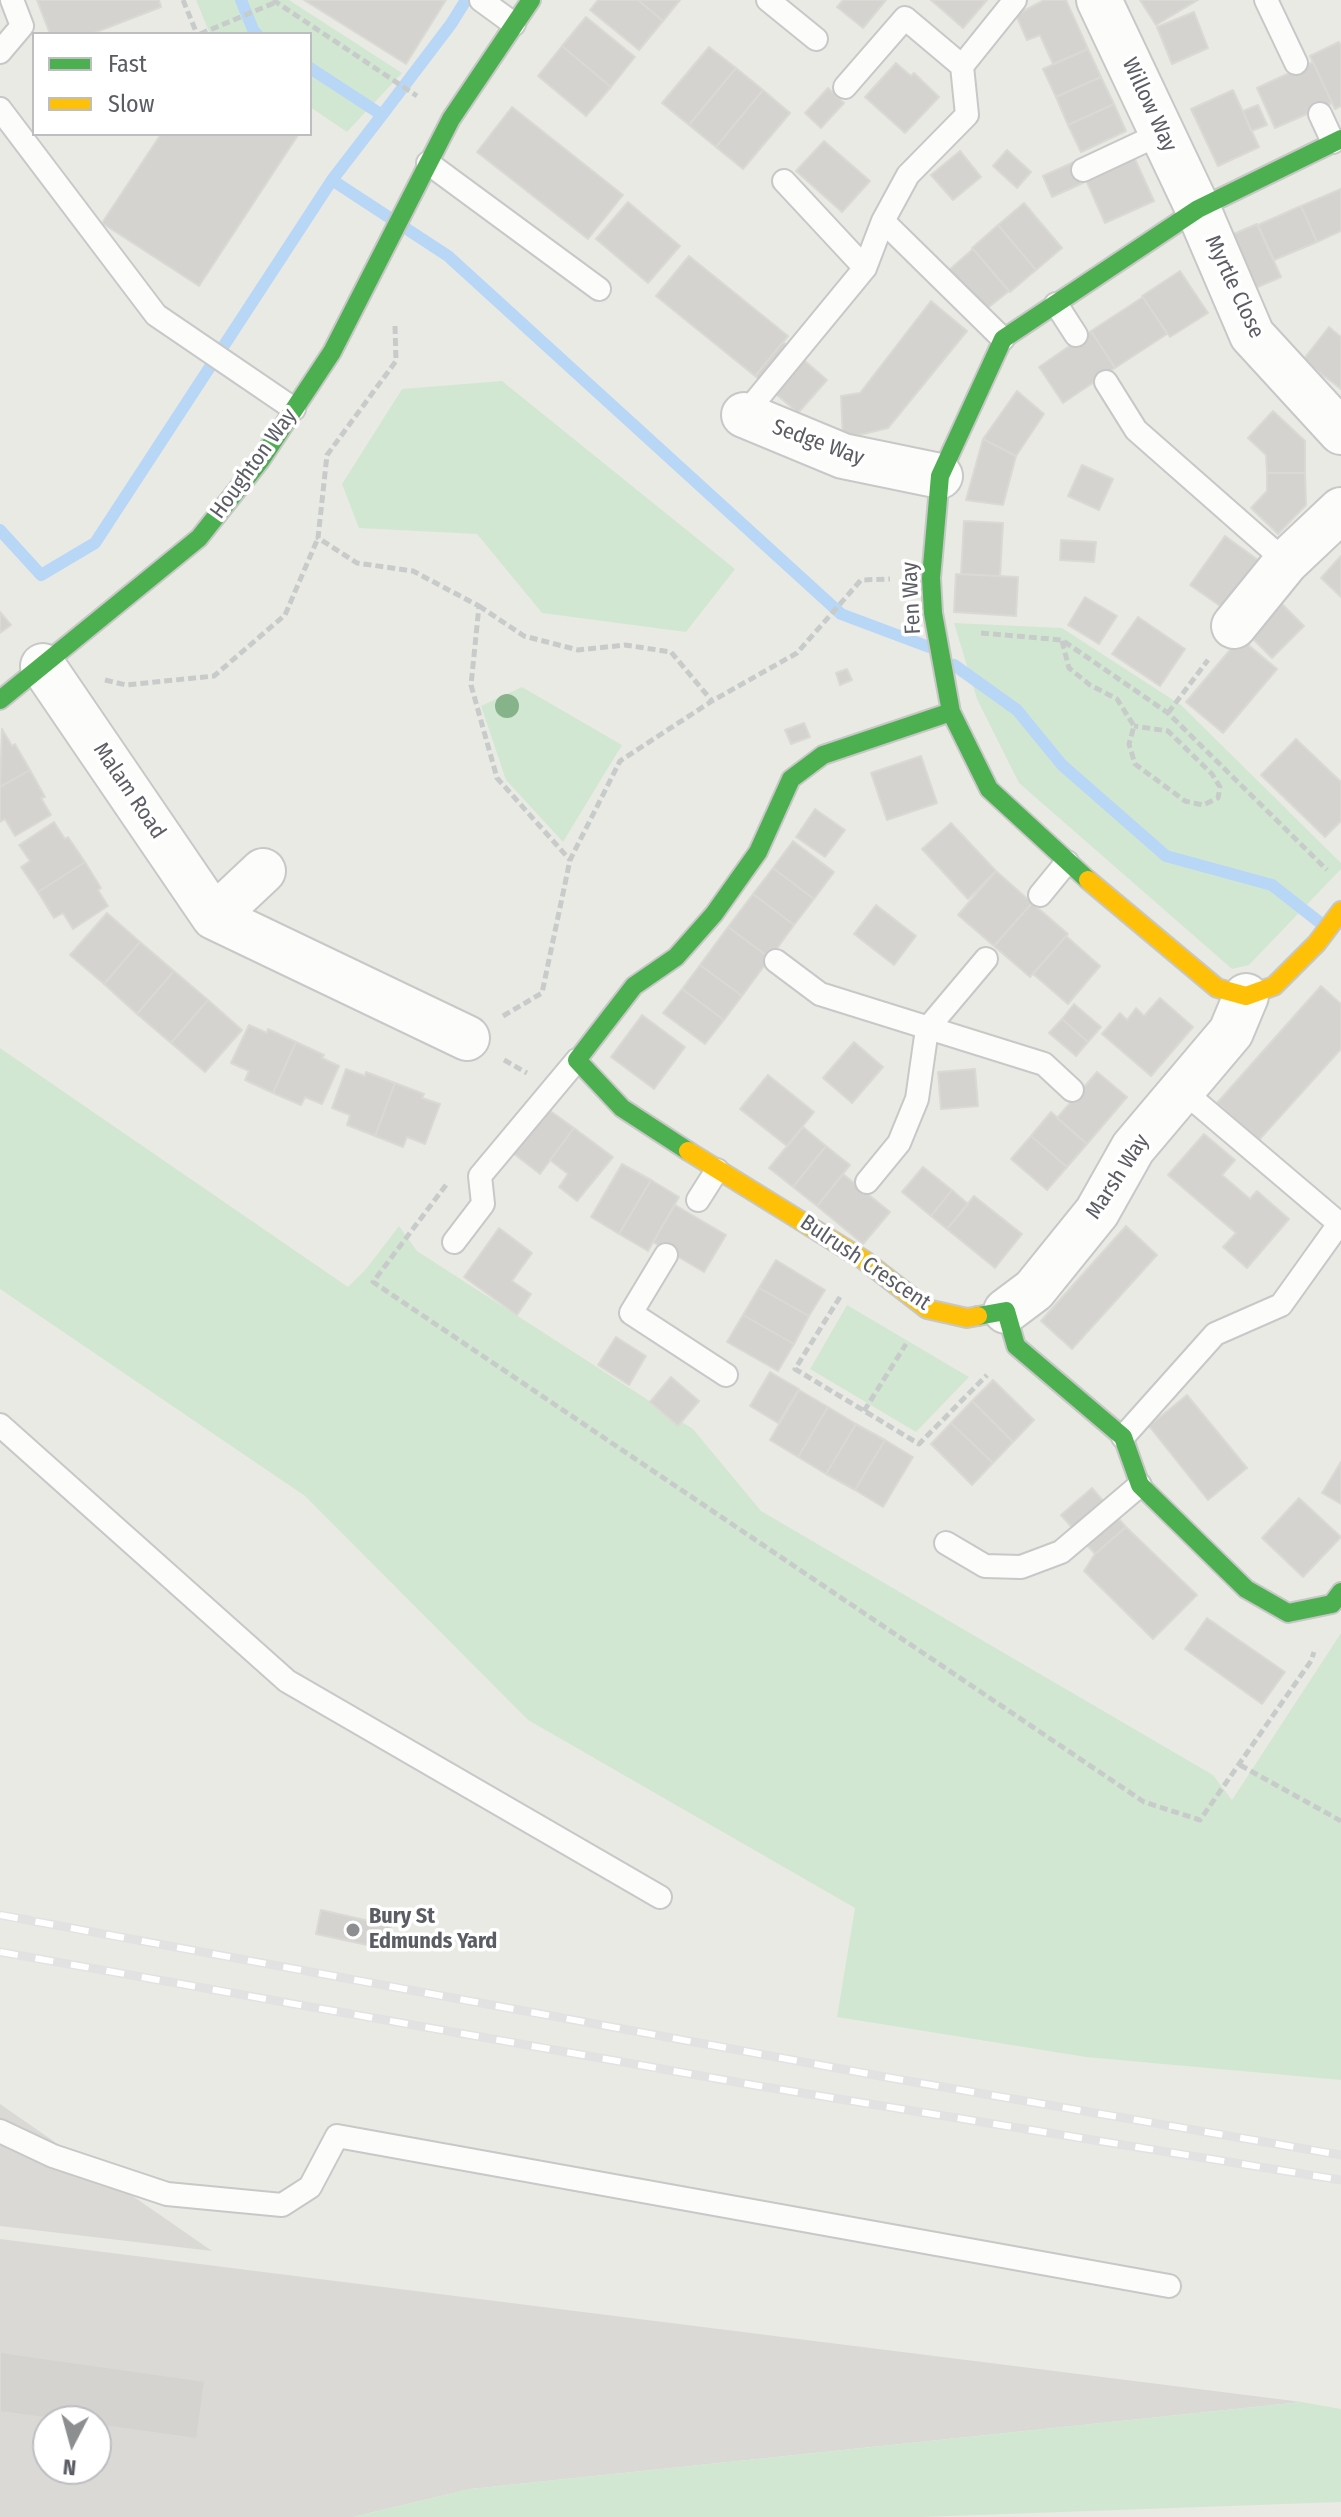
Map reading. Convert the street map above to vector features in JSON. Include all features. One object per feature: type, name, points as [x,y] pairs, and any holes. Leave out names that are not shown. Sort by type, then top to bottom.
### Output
[{"type":"street","name":"Houghton Way","points":[[0,700],[199,538],[260,461],[332,352],[451,119],[531,0]]},
{"type":"street","name":"Willow Way","points":[[1099,0],[1198,209]]},
{"type":"street","points":[[1003,339],[1198,209],[1337,141]]},
{"type":"street","name":"Myrtle Close","points":[[1198,209],[1252,335],[1330,422]]},
{"type":"street","name":"Fen Way","points":[[1003,339],[940,476],[931,578],[934,622],[951,712],[989,789],[1067,862],[1217,988],[1246,996]]},
{"type":"street","name":"Sedge Way","points":[[744,415],[843,456],[940,476]]},
{"type":"street","points":[[1234,626],[1286,562],[1341,510]]},
{"type":"street","name":"Malam Road","points":[[43,666],[214,917]]},
{"type":"street","points":[[577,1060],[634,986],[676,957],[719,918],[758,852],[791,779],[823,755],[951,712]]},
{"type":"street","points":[[263,871],[214,917],[467,1038]]},
{"type":"street","points":[[1246,996],[1274,986],[1317,943],[1340,912]]},
{"type":"street","name":"Marsh Way","points":[[1011,1328],[1034,1290],[1097,1212],[1133,1148],[1231,1032],[1246,996]]},
{"type":"street","name":"Bulrush Crescent","points":[[577,1060],[622,1108],[717,1170],[828,1229],[927,1309],[1011,1328]]},
{"type":"street","points":[[1011,1328],[1123,1437],[1140,1485],[1246,1589],[1288,1613],[1336,1598]]},
{"type":"lane","points":[[0,52],[22,26],[12,0]]},
{"type":"lane","points":[[481,0],[514,24]]},
{"type":"lane","points":[[768,0],[816,39]]},
{"type":"lane","points":[[962,66],[1015,0]]},
{"type":"lane","points":[[1266,0],[1296,63]]},
{"type":"lane","points":[[744,415],[865,268],[883,221],[908,175],[967,115],[962,66],[905,18],[845,87]]},
{"type":"lane","points":[[0,109],[156,315],[294,409]]},
{"type":"lane","points":[[1320,114],[1337,141]]},
{"type":"lane","points":[[1083,170],[1162,133]]},
{"type":"lane","points":[[428,163],[599,289]]},
{"type":"lane","points":[[784,181],[865,268]]},
{"type":"lane","points":[[883,221],[1003,339]]},
{"type":"lane","points":[[1056,304],[1076,335]]},
{"type":"lane","points":[[1106,382],[1136,430],[1286,562]]},
{"type":"lane","points":[[1040,895],[1067,862]]},
{"type":"lane","points":[[867,1182],[899,1143],[917,1099],[927,1029],[986,959]]},
{"type":"lane","points":[[776,961],[820,994],[1044,1064],[1072,1090]]},
{"type":"lane","points":[[454,1242],[483,1204],[480,1176],[577,1060]]},
{"type":"lane","points":[[1123,1437],[1215,1334],[1281,1305],[1340,1225],[1182,1090]]},
{"type":"lane","points":[[698,1200],[717,1170]]},
{"type":"lane","points":[[666,1255],[631,1313],[726,1375]]},
{"type":"lane","points":[[0,1425],[287,1681],[660,1897]]},
{"type":"lane","points":[[946,1543],[985,1566],[1021,1567],[1061,1552],[1140,1485]]},
{"type":"lane","points":[[0,2131],[53,2156],[167,2194],[282,2205],[310,2187],[337,2136],[1169,2286]]},
{"type":"path","points":[[183,0],[198,32]]},
{"type":"path","points":[[204,32],[273,2],[451,119]]},
{"type":"path","points":[[43,666],[126,685],[214,676],[285,615],[318,538],[327,455],[396,361],[395,325],[362,291]]},
{"type":"path","points":[[318,538],[357,563],[413,571],[479,606],[524,636],[578,650],[625,645],[671,652],[712,701]]},
{"type":"path","points":[[530,1074],[467,1038],[542,993],[570,860],[620,761],[712,701],[797,653],[861,580],[931,578]]},
{"type":"path","points":[[479,606],[471,685],[497,778],[570,860]]},
{"type":"path","points":[[934,622],[1062,640],[1168,713],[1330,874]]},
{"type":"path","points":[[1168,713],[1234,626]]},
{"type":"path","points":[[1062,640],[1069,668],[1090,685],[1117,699],[1134,726],[1129,744],[1135,764],[1185,801],[1203,805],[1218,798],[1220,787],[1212,774],[1168,731],[1134,726]]},
{"type":"path","points":[[521,1086],[546,1053],[577,1060]]},
{"type":"path","points":[[447,1184],[373,1282],[1144,1802],[1200,1820],[1311,1661],[1336,1598]]},
{"type":"path","points":[[864,1260],[795,1369],[919,1444],[1011,1328]]},
{"type":"path","points":[[864,1411],[927,1309]]},
{"type":"path","points":[[1240,1765],[1341,1821]]},
{"type":"shaded area","points":[[0,2104],[212,2251],[0,2226]]},
{"type":"shaded area","points":[[0,2239],[1302,2402],[470,2489],[353,2517],[0,2517]]},
{"type":"green space","points":[[196,0],[289,0],[402,73],[347,132],[312,108],[312,32],[209,32]]},
{"type":"green space","points":[[502,381],[735,569],[686,632],[542,613],[477,534],[359,528],[342,484],[402,389]]},
{"type":"green space","points":[[954,623],[1062,628],[1181,705],[1341,863],[1341,869],[1249,965],[1232,969],[1019,783],[977,699]]},
{"type":"green space","points":[[522,687],[622,745],[563,842],[506,780],[481,706]]},
{"type":"green space","points":[[0,1048],[348,1287],[399,1226],[417,1251],[693,1429],[761,1511],[1213,1775],[1232,1800],[1341,1633],[1341,2080],[1086,2057],[837,2017],[855,1908],[528,1720],[305,1496],[0,1289]]},
{"type":"green space","points":[[847,1305],[969,1377],[916,1432],[810,1369]]},
{"type":"green space","points":[[1302,2402],[1341,2409],[1341,2502],[922,2517],[353,2517],[470,2489]]},
{"type":"building","points":[[37,0],[159,0],[161,7],[96,32],[49,32]]},
{"type":"building","points":[[304,0],[446,0],[406,64]]},
{"type":"building","points":[[598,0],[638,0],[663,21],[639,50],[590,10]]},
{"type":"building","points":[[638,0],[680,0],[663,21]]},
{"type":"building","points":[[843,0],[886,0],[863,28],[837,7]]},
{"type":"building","points":[[931,0],[987,0],[963,28]]},
{"type":"building","points":[[1044,0],[1066,0],[1088,49],[1053,64],[1040,35],[1027,40],[1016,15]]},
{"type":"building","points":[[1140,0],[1198,0],[1156,25]]},
{"type":"building","points":[[1194,12],[1208,48],[1172,64],[1157,27]]},
{"type":"building","points":[[586,17],[635,57],[611,87],[562,46]]},
{"type":"building","points":[[1339,42],[1341,106],[1335,109],[1310,56]]},
{"type":"building","points":[[562,46],[611,87],[586,116],[538,76]]},
{"type":"building","points":[[709,47],[736,68],[689,125],[662,103]]},
{"type":"building","points":[[1088,49],[1101,77],[1056,97],[1043,69]]},
{"type":"building","points":[[1313,62],[1332,103],[1275,128],[1257,88]]},
{"type":"building","points":[[896,63],[911,76],[914,73],[939,97],[905,133],[865,97]]},
{"type":"building","points":[[736,68],[763,90],[716,147],[689,125]]},
{"type":"building","points":[[1101,77],[1114,104],[1068,125],[1056,97]]},
{"type":"building","points":[[828,88],[844,103],[821,128],[805,113]]},
{"type":"building","points":[[763,90],[790,113],[743,169],[716,147]]},
{"type":"building","points":[[1233,90],[1259,147],[1218,166],[1191,109]]},
{"type":"building","points":[[1114,104],[1126,131],[1081,152],[1068,125]]},
{"type":"building","points":[[1258,105],[1267,125],[1251,131],[1243,111]]},
{"type":"building","points":[[512,107],[623,195],[588,239],[477,152]]},
{"type":"building","points":[[160,136],[297,136],[199,286],[102,223]]},
{"type":"building","points":[[824,141],[870,181],[842,212],[796,171]]},
{"type":"building","points":[[1007,150],[1031,172],[1017,188],[993,166]]},
{"type":"building","points":[[960,151],[981,177],[953,200],[931,175]]},
{"type":"building","points":[[1134,157],[1154,201],[1105,223],[1086,180]]},
{"type":"building","points":[[1074,162],[1083,183],[1052,197],[1043,176]]},
{"type":"building","points":[[1341,189],[1341,231],[1317,242],[1301,206]]},
{"type":"building","points":[[628,202],[680,246],[648,283],[596,239]]},
{"type":"building","points":[[1024,203],[1062,248],[1036,270],[998,225]]},
{"type":"building","points":[[1301,206],[1317,242],[1274,260],[1258,225]]},
{"type":"building","points":[[1257,224],[1281,277],[1246,292],[1222,239]]},
{"type":"building","points":[[998,225],[1036,270],[1010,292],[972,248]]},
{"type":"building","points":[[973,249],[1009,291],[984,311],[949,270]]},
{"type":"building","points":[[689,256],[788,336],[755,376],[656,296]]},
{"type":"building","points":[[1180,271],[1208,313],[1170,337],[1142,296]]},
{"type":"building","points":[[1143,297],[1167,334],[1115,368],[1091,331]]},
{"type":"building","points":[[931,301],[967,331],[888,428],[843,439],[841,396],[860,393]]},
{"type":"building","points":[[1329,327],[1341,337],[1341,389],[1303,360]]},
{"type":"building","points":[[1091,331],[1115,368],[1063,403],[1039,367]]},
{"type":"building","points":[[783,342],[827,380],[798,413],[755,376]]},
{"type":"building","points":[[1017,391],[1044,414],[1016,456],[983,439]]},
{"type":"building","points":[[1273,411],[1305,441],[1305,473],[1267,473],[1266,455],[1248,438]]},
{"type":"building","points":[[983,439],[1016,456],[1003,505],[966,500]]},
{"type":"building","points":[[1082,465],[1113,479],[1099,510],[1068,496]]},
{"type":"building","points":[[1267,473],[1305,473],[1306,505],[1278,534],[1251,508],[1267,491]]},
{"type":"building","points":[[964,521],[1003,523],[1000,576],[961,574]]},
{"type":"building","points":[[1225,536],[1258,560],[1223,608],[1190,585]]},
{"type":"building","points":[[1061,540],[1096,542],[1094,562],[1060,560]]},
{"type":"building","points":[[1341,556],[1341,597],[1321,578]]},
{"type":"building","points":[[956,574],[1018,577],[1016,616],[954,612]]},
{"type":"building","points":[[1085,597],[1117,616],[1099,644],[1068,625]]},
{"type":"building","points":[[1282,604],[1304,626],[1272,658],[1250,636]]},
{"type":"building","points":[[0,612],[11,625],[0,633]]},
{"type":"building","points":[[1138,617],[1185,649],[1160,686],[1112,654]]},
{"type":"building","points":[[1240,638],[1277,669],[1223,733],[1186,702]]},
{"type":"building","points":[[847,669],[852,680],[840,685],[836,673]]},
{"type":"building","points":[[804,723],[810,737],[791,744],[785,730]]},
{"type":"building","points":[[2,729],[30,770],[0,787]]},
{"type":"building","points":[[1296,739],[1341,782],[1341,821],[1325,837],[1261,775]]},
{"type":"building","points":[[921,756],[937,803],[887,820],[871,773]]},
{"type":"building","points":[[30,770],[51,815],[15,836],[5,819],[0,822],[0,787]]},
{"type":"building","points":[[815,809],[845,830],[825,857],[796,837]]},
{"type":"building","points":[[54,822],[85,862],[38,892],[21,867],[30,861],[19,845]]},
{"type":"building","points":[[951,823],[996,871],[968,899],[922,849]]},
{"type":"building","points":[[793,841],[834,872],[814,899],[773,868]]},
{"type":"building","points":[[85,862],[108,906],[73,929],[63,913],[54,918],[38,892]]},
{"type":"building","points":[[773,868],[814,899],[794,925],[753,894]]},
{"type":"building","points":[[996,871],[1032,903],[994,946],[958,915]]},
{"type":"building","points":[[753,894],[794,925],[770,958],[728,927]]},
{"type":"building","points":[[1032,903],[1068,934],[1030,977],[994,946]]},
{"type":"building","points":[[876,905],[916,936],[894,965],[854,934]]},
{"type":"building","points":[[107,913],[140,942],[104,984],[70,955]]},
{"type":"building","points":[[728,927],[770,958],[742,996],[700,965]]},
{"type":"building","points":[[1066,936],[1100,966],[1068,1004],[1033,974]]},
{"type":"building","points":[[140,942],[174,971],[137,1014],[104,984]]},
{"type":"building","points":[[700,965],[742,996],[724,1020],[682,989]]},
{"type":"building","points":[[174,971],[208,1000],[171,1043],[137,1014]]},
{"type":"building","points":[[1321,986],[1341,1004],[1341,1049],[1259,1140],[1217,1103]]},
{"type":"building","points":[[682,989],[724,1020],[705,1044],[663,1013]]},
{"type":"building","points":[[1160,998],[1193,1027],[1151,1076],[1102,1034],[1120,1013],[1127,1020],[1136,1008],[1144,1016]]},
{"type":"building","points":[[208,1000],[242,1030],[205,1072],[171,1043]]},
{"type":"building","points":[[1074,1004],[1101,1027],[1088,1042],[1062,1019]]},
{"type":"building","points":[[642,1015],[685,1047],[654,1089],[611,1057]]},
{"type":"building","points":[[1062,1019],[1088,1042],[1076,1056],[1049,1033]]},
{"type":"building","points":[[249,1025],[267,1033],[268,1029],[296,1042],[273,1093],[245,1080],[249,1071],[231,1063]]},
{"type":"building","points":[[296,1042],[339,1066],[322,1104],[305,1097],[301,1105],[273,1093]]},
{"type":"building","points":[[854,1042],[883,1067],[852,1103],[823,1078]]},
{"type":"building","points":[[346,1069],[365,1076],[366,1072],[395,1083],[375,1136],[347,1125],[350,1115],[332,1108]]},
{"type":"building","points":[[975,1069],[978,1106],[941,1109],[938,1072]]},
{"type":"building","points":[[1097,1072],[1127,1097],[1087,1144],[1057,1118]]},
{"type":"building","points":[[768,1075],[814,1112],[787,1146],[740,1109]]},
{"type":"building","points":[[395,1083],[440,1104],[425,1144],[407,1137],[403,1147],[375,1136]]},
{"type":"building","points":[[542,1105],[574,1128],[540,1174],[509,1150]]},
{"type":"building","points":[[1051,1112],[1087,1144],[1067,1167],[1031,1136]]},
{"type":"building","points":[[803,1127],[826,1146],[793,1187],[769,1168]]},
{"type":"building","points":[[574,1128],[613,1157],[577,1201],[559,1187],[568,1174],[550,1160]]},
{"type":"building","points":[[1204,1134],[1235,1160],[1222,1175],[1250,1199],[1257,1191],[1289,1219],[1247,1268],[1223,1247],[1236,1233],[1168,1175]]},
{"type":"building","points":[[1031,1136],[1067,1167],[1047,1190],[1011,1159]]},
{"type":"building","points":[[826,1146],[850,1165],[817,1206],[793,1187]]},
{"type":"building","points":[[622,1164],[651,1180],[619,1234],[591,1217]]},
{"type":"building","points":[[923,1167],[952,1190],[931,1216],[902,1192]]},
{"type":"building","points":[[843,1174],[890,1212],[863,1244],[817,1206]]},
{"type":"building","points":[[651,1180],[679,1197],[648,1251],[619,1234]]},
{"type":"building","points":[[952,1190],[968,1204],[947,1229],[931,1216]]},
{"type":"building","points":[[974,1196],[1022,1234],[995,1268],[947,1229]]},
{"type":"building","points":[[675,1205],[726,1235],[704,1272],[653,1242]]},
{"type":"building","points":[[1126,1226],[1157,1255],[1072,1349],[1041,1321]]},
{"type":"building","points":[[499,1228],[532,1253],[512,1281],[531,1294],[517,1315],[464,1277]]},
{"type":"building","points":[[776,1260],[825,1290],[809,1316],[759,1288]]},
{"type":"building","points":[[759,1288],[809,1316],[794,1344],[743,1315]]},
{"type":"building","points":[[743,1315],[794,1344],[778,1371],[727,1342]]},
{"type":"building","points":[[616,1337],[646,1356],[629,1385],[598,1365]]},
{"type":"building","points":[[770,1372],[799,1389],[778,1423],[750,1406]]},
{"type":"building","points":[[671,1377],[699,1401],[678,1426],[650,1402]]},
{"type":"building","points":[[993,1380],[1034,1420],[1013,1442],[972,1401]]},
{"type":"building","points":[[799,1390],[828,1407],[798,1457],[770,1440]]},
{"type":"building","points":[[1187,1395],[1247,1468],[1208,1500],[1149,1426]]},
{"type":"building","points":[[972,1401],[1013,1442],[993,1463],[951,1423]]},
{"type":"building","points":[[828,1407],[856,1424],[826,1474],[798,1457]]},
{"type":"building","points":[[951,1423],[993,1463],[972,1485],[931,1444]]},
{"type":"building","points":[[856,1424],[885,1440],[855,1490],[826,1474]]},
{"type":"building","points":[[885,1440],[913,1457],[883,1507],[855,1490]]},
{"type":"building","points":[[1341,1462],[1341,1504],[1322,1493]]},
{"type":"building","points":[[1092,1488],[1126,1527],[1095,1554],[1061,1515]]},
{"type":"building","points":[[1299,1498],[1341,1537],[1303,1577],[1262,1538]]},
{"type":"building","points":[[1126,1527],[1197,1595],[1153,1639],[1084,1571],[1095,1554]]},
{"type":"building","points":[[1207,1618],[1285,1672],[1262,1704],[1185,1649]]},
{"type":"building","name":"Bury St Edmunds Yard","points":[[321,1910],[391,1926],[386,1949],[316,1934]]},
{"type":"building","points":[[0,2352],[205,2381],[197,2439],[112,2427],[112,2405],[32,2405],[32,2416],[0,2412]]},
{"type":"waterway","points":[[241,0],[254,32]]},
{"type":"waterway","points":[[382,115],[466,0]]},
{"type":"waterway","points":[[312,69],[382,115],[332,180],[448,256],[841,614],[929,647]]},
{"type":"waterway","points":[[0,530],[41,575],[95,543],[332,180]]},
{"type":"waterway","points":[[954,665],[1017,710],[1062,765],[1166,856],[1272,885],[1323,925]]},
{"type":"railway","points":[[0,1915],[891,2078],[1341,2155]]},
{"type":"railway","points":[[0,1952],[753,2085],[1341,2180]]},
{"type":"traffic: fast","points":[[0,700],[199,538],[260,461],[332,352],[451,119],[531,0]]},
{"type":"traffic: fast","points":[[1088,880],[989,789],[951,712],[933,613],[931,578],[940,476],[1003,339],[1198,209],[1341,139]]},
{"type":"traffic: fast","points":[[688,1151],[622,1108],[577,1060],[634,986],[676,957],[714,914],[758,852],[791,779],[823,755],[951,712]]},
{"type":"traffic: fast","points":[[978,1316],[1006,1311],[1016,1346],[1123,1437],[1140,1485],[1246,1589],[1288,1613],[1332,1604],[1341,1592]]},
{"type":"traffic: slow","points":[[1088,880],[1217,988],[1246,996],[1274,986],[1317,943],[1341,911]]},
{"type":"traffic: slow","points":[[688,1151],[864,1260],[927,1309],[967,1318],[978,1316]]},
{"type":"place","name":"Bury St Edmunds Yard","points":[[353,1930]]}]
